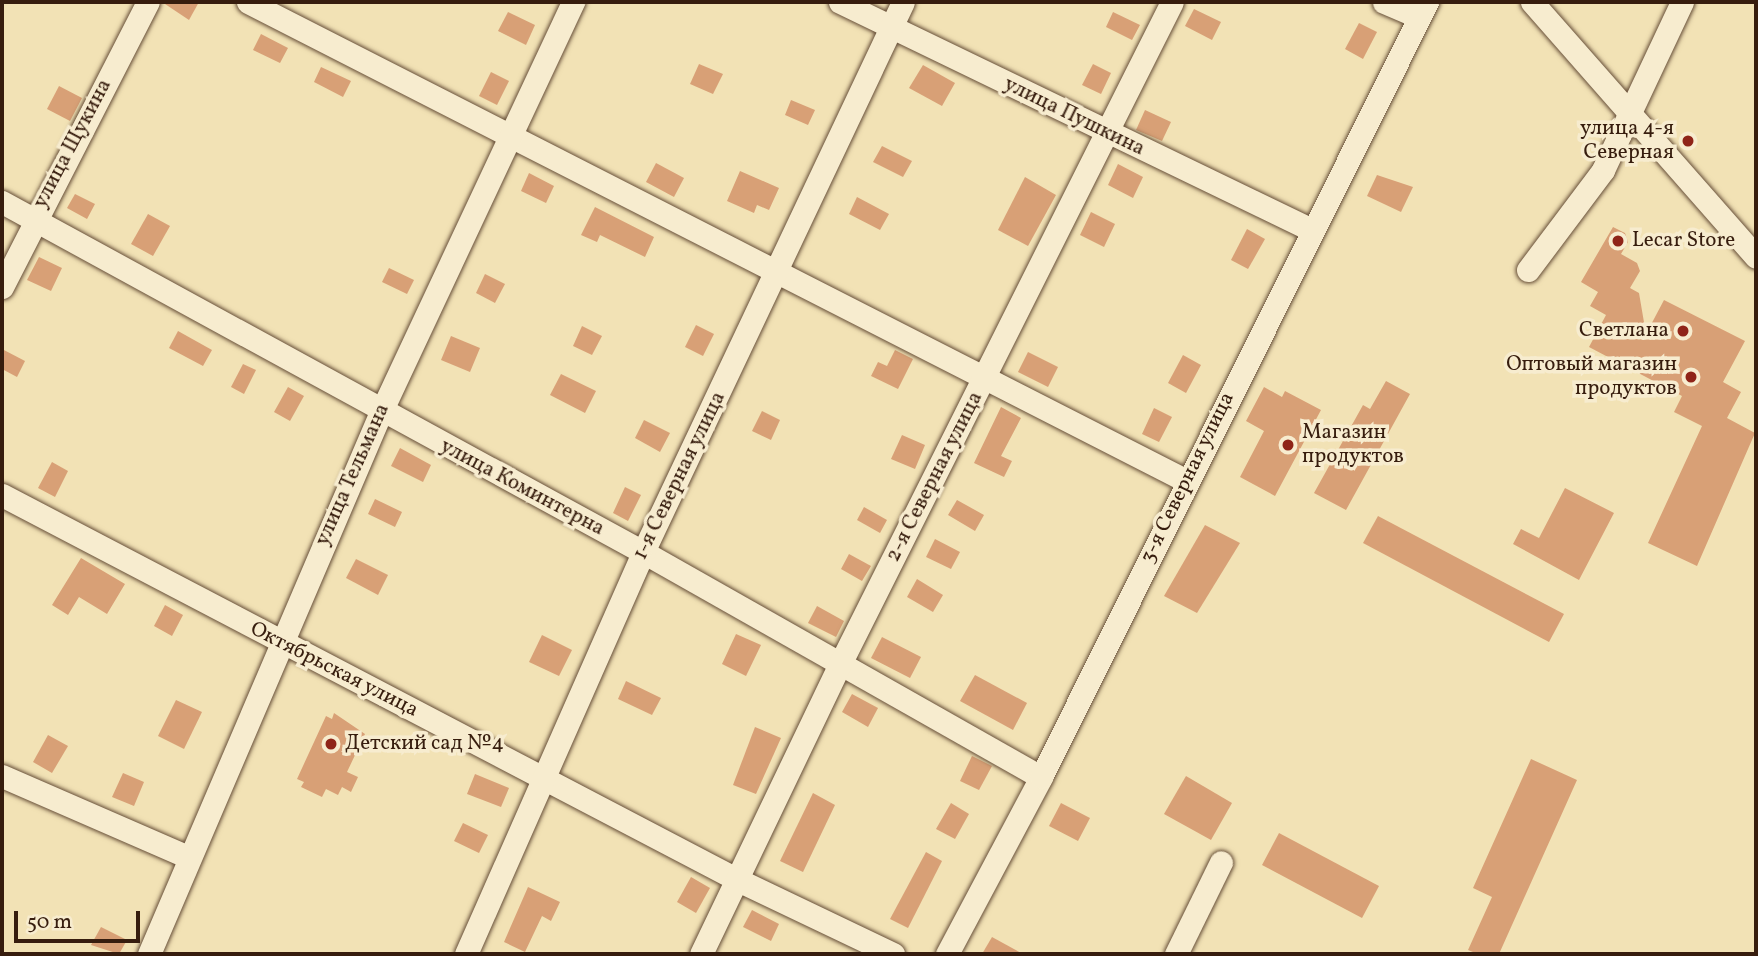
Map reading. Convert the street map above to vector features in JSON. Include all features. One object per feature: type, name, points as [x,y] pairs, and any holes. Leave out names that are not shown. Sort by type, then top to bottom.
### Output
[{"type":"street","name":"улица Щукина","points":[[2,287],[34,219],[148,2]]},
{"type":"street","points":[[248,2],[511,139],[1187,481]]},
{"type":"street","name":"улица Тельмана","points":[[149,954],[279,642],[381,412],[573,2]]},
{"type":"street","name":"улица Пушкина","points":[[840,2],[1310,229]]},
{"type":"street","name":"1-я Северная улица","points":[[466,954],[643,552],[778,273],[903,2]]},
{"type":"street","name":"2-я Северная улица","points":[[701,954],[841,662],[1109,134],[1172,2]]},
{"type":"street","points":[[1384,2],[1423,9]]},
{"type":"street","points":[[1532,2],[1756,255]]},
{"type":"street","points":[[1528,270],[1602,170],[1682,2]]},
{"type":"street","name":"3-я Северная улица","points":[[947,954],[1041,777],[1310,229],[1423,9]]},
{"type":"street","name":"улица Коминтерна","points":[[2,202],[381,412],[643,552],[1041,777]]},
{"type":"street","name":"Октябрьская улица","points":[[2,495],[738,880],[893,954]]},
{"type":"street","points":[[2,776],[188,857]]},
{"type":"street","points":[[1177,954],[1221,862]]},
{"type":"building","points":[[162,2],[199,2],[189,20]]},
{"type":"building","points":[[1194,9],[1221,22],[1212,40],[1185,26]]},
{"type":"building","points":[[508,12],[535,25],[526,45],[498,31]]},
{"type":"building","points":[[1113,12],[1140,25],[1132,40],[1106,27]]},
{"type":"building","points":[[1359,23],[1377,32],[1363,59],[1345,49]]},
{"type":"building","points":[[261,34],[288,48],[280,63],[253,50]]},
{"type":"building","points":[[699,64],[723,74],[713,94],[690,84]]},
{"type":"building","points":[[1093,64],[1111,73],[1101,94],[1082,85]]},
{"type":"building","points":[[923,65],[955,83],[942,106],[909,88]]},
{"type":"building","points":[[321,67],[351,81],[343,97],[314,82]]},
{"type":"building","points":[[491,72],[509,81],[497,105],[479,96]]},
{"type":"building","points":[[59,86],[82,98],[70,121],[47,109]]},
{"type":"building","points":[[791,100],[815,110],[808,125],[785,115]]},
{"type":"building","points":[[1145,110],[1171,122],[1162,141],[1136,130]]},
{"type":"building","points":[[882,146],[912,161],[903,177],[873,162]]},
{"type":"building","points":[[656,163],[684,178],[674,197],[646,182]]},
{"type":"building","points":[[1118,164],[1143,177],[1133,198],[1108,185]]},
{"type":"building","points":[[740,171],[779,188],[769,210],[757,205],[754,213],[727,201]]},
{"type":"building","points":[[529,173],[554,186],[546,203],[521,191]]},
{"type":"building","points":[[1377,175],[1413,187],[1401,212],[1367,196]]},
{"type":"building","points":[[1025,177],[1056,195],[1028,246],[998,230]]},
{"type":"building","points":[[75,194],[95,204],[87,219],[67,208]]},
{"type":"building","points":[[857,197],[889,214],[880,230],[849,214]]},
{"type":"building","points":[[595,207],[654,237],[645,257],[600,235],[597,242],[581,235]]},
{"type":"building","points":[[1091,212],[1115,224],[1104,247],[1080,235]]},
{"type":"building","points":[[148,214],[170,226],[153,256],[131,244]]},
{"type":"building","points":[[1613,227],[1625,233],[1628,242],[1621,254],[1637,263],[1640,271],[1630,288],[1639,293],[1646,334],[1664,300],[1745,341],[1723,382],[1741,392],[1727,418],[1755,433],[1697,566],[1648,543],[1702,426],[1674,412],[1682,396],[1589,347],[1606,315],[1590,306],[1598,292],[1581,282]]},
{"type":"building","points":[[1247,229],[1265,239],[1248,269],[1231,260]]},
{"type":"building","points":[[39,257],[62,268],[51,291],[27,280]]},
{"type":"building","points":[[389,268],[414,280],[407,294],[382,282]]},
{"type":"building","points":[[485,274],[505,284],[495,303],[476,293]]},
{"type":"building","points":[[696,325],[714,334],[703,356],[685,347]]},
{"type":"building","points":[[582,326],[602,336],[592,355],[573,346]]},
{"type":"building","points":[[178,331],[212,350],[203,366],[169,348]]},
{"type":"building","points":[[451,336],[480,348],[470,372],[441,360]]},
{"type":"building","points":[[2,349],[25,361],[17,377],[2,369]]},
{"type":"building","points":[[895,350],[913,359],[898,389],[871,376],[878,362],[887,366]]},
{"type":"building","points":[[1028,352],[1058,367],[1048,387],[1018,372]]},
{"type":"building","points":[[1183,355],[1201,365],[1186,393],[1168,383]]},
{"type":"building","points":[[243,364],[256,370],[244,394],[231,387]]},
{"type":"building","points":[[561,374],[596,391],[585,413],[550,395]]},
{"type":"building","points":[[1386,381],[1410,394],[1346,510],[1314,493],[1363,405],[1370,409]]},
{"type":"building","points":[[288,387],[304,396],[290,421],[274,412]]},
{"type":"building","points":[[1264,387],[1282,397],[1285,391],[1321,410],[1275,496],[1240,477],[1264,431],[1246,421]]},
{"type":"building","points":[[1001,407],[1021,418],[1001,456],[1012,461],[1004,477],[974,463]]},
{"type":"building","points":[[1154,408],[1172,417],[1159,442],[1142,434]]},
{"type":"building","points":[[762,411],[780,420],[771,440],[752,431]]},
{"type":"building","points":[[644,420],[670,433],[660,452],[635,438]]},
{"type":"building","points":[[902,435],[925,445],[915,469],[891,459]]},
{"type":"building","points":[[400,448],[431,465],[423,482],[391,466]]},
{"type":"building","points":[[52,462],[68,471],[55,497],[38,488]]},
{"type":"building","points":[[625,487],[641,495],[628,521],[613,513]]},
{"type":"building","points":[[1565,488],[1614,513],[1579,580],[1513,544],[1521,529],[1539,538]]},
{"type":"building","points":[[375,499],[402,512],[395,527],[368,514]]},
{"type":"building","points":[[957,500],[984,515],[975,531],[948,515]]},
{"type":"building","points":[[864,507],[887,520],[880,533],[857,520]]},
{"type":"building","points":[[1378,516],[1564,614],[1549,642],[1363,543]]},
{"type":"building","points":[[1205,525],[1240,543],[1197,613],[1164,596]]},
{"type":"building","points":[[935,539],[960,552],[951,569],[926,557]]},
{"type":"building","points":[[849,554],[871,566],[862,581],[841,569]]},
{"type":"building","points":[[81,558],[125,584],[107,614],[79,597],[68,615],[52,605]]},
{"type":"building","points":[[356,559],[388,575],[378,595],[346,578]]},
{"type":"building","points":[[917,579],[943,595],[933,612],[907,597]]},
{"type":"building","points":[[165,605],[183,615],[172,636],[154,626]]},
{"type":"building","points":[[817,606],[844,621],[836,637],[808,623]]},
{"type":"building","points":[[736,634],[761,645],[746,676],[722,664]]},
{"type":"building","points":[[542,635],[572,650],[559,676],[529,662]]},
{"type":"building","points":[[882,637],[921,657],[910,678],[871,658]]},
{"type":"building","points":[[975,675],[1027,703],[1013,730],[960,701]]},
{"type":"building","points":[[626,681],[661,698],[652,715],[618,699]]},
{"type":"building","points":[[852,694],[878,708],[868,727],[842,712]]},
{"type":"building","points":[[176,700],[202,712],[184,749],[158,736]]},
{"type":"building","points":[[334,713],[365,734],[347,772],[358,777],[351,792],[342,787],[338,795],[326,789],[322,797],[301,787],[304,782],[297,779],[326,716],[332,719]]},
{"type":"building","points":[[755,727],[781,738],[756,794],[733,785]]},
{"type":"building","points":[[48,735],[68,746],[52,773],[33,762]]},
{"type":"building","points":[[972,756],[992,766],[979,790],[960,781]]},
{"type":"building","points":[[1531,759],[1577,780],[1499,954],[1478,954],[1468,950],[1492,897],[1473,888]]},
{"type":"building","points":[[123,773],[144,782],[134,806],[112,797]]},
{"type":"building","points":[[475,774],[509,788],[501,807],[467,794]]},
{"type":"building","points":[[1186,776],[1232,803],[1211,840],[1164,814]]},
{"type":"building","points":[[813,793],[835,805],[803,872],[780,861]]},
{"type":"building","points":[[951,803],[969,814],[955,839],[936,829]]},
{"type":"building","points":[[1061,803],[1090,818],[1078,841],[1049,826]]},
{"type":"building","points":[[463,823],[488,835],[479,853],[454,841]]},
{"type":"building","points":[[1279,833],[1379,886],[1362,918],[1262,865]]},
{"type":"building","points":[[926,852],[942,861],[908,928],[890,919]]},
{"type":"building","points":[[691,877],[710,888],[696,913],[677,902]]},
{"type":"building","points":[[528,887],[560,902],[551,921],[542,916],[525,952],[504,942]]},
{"type":"building","points":[[752,910],[779,924],[771,941],[743,927]]},
{"type":"building","points":[[101,927],[127,940],[119,954],[91,945]]},
{"type":"building","points":[[992,937],[1023,954],[982,954]]},
{"type":"place","name":"улица 4-я Северная","points":[[1688,141]]},
{"type":"place","name":"Lecar Store","points":[[1618,241]]},
{"type":"place","name":"Светлана","points":[[1683,331]]},
{"type":"place","name":"Оптовый магазин продуктов","points":[[1691,377]]},
{"type":"place","name":"Магазин продуктов","points":[[1288,445]]},
{"type":"place","name":"Детский сад №4","points":[[331,744]]}]
